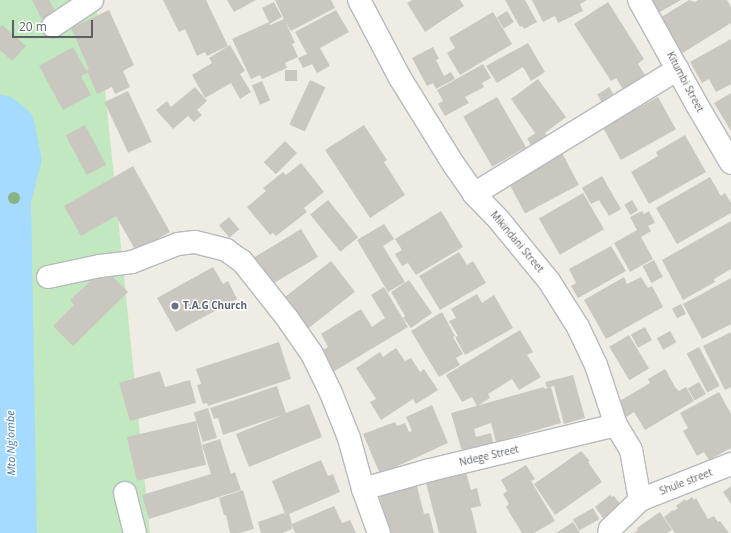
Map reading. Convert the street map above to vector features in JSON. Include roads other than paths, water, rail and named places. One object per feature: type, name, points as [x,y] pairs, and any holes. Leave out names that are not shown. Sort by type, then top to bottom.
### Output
[{"type":"street","points":[[53,26],[92,0]]},
{"type":"street","name":"Mikindani Street","points":[[360,0],[400,78],[454,165],[474,194],[499,220],[549,281],[578,327],[596,365],[616,425],[631,450],[640,500]]},
{"type":"street","name":"Kitumbi Street","points":[[639,0],[678,69],[696,105],[731,163]]},
{"type":"street","points":[[474,194],[678,69]]},
{"type":"street","points":[[48,277],[100,266],[132,262],[178,244],[189,243],[212,245],[226,250],[242,261],[288,318],[312,354],[332,393],[349,438],[363,488],[379,533]]},
{"type":"street","name":"Ndege Street","points":[[363,488],[430,470],[616,425]]},
{"type":"street","name":"Shule street","points":[[640,500],[731,464]]},
{"type":"street","points":[[125,493],[135,533]]},
{"type":"street","points":[[609,533],[610,529],[640,500]]},
{"type":"waterway","name":"Mto Ng'ombe","points":[[0,119],[10,127],[16,159],[6,199],[12,533]]},
{"type":"place","name":"T.A.G Church","points":[[175,306]]}]
